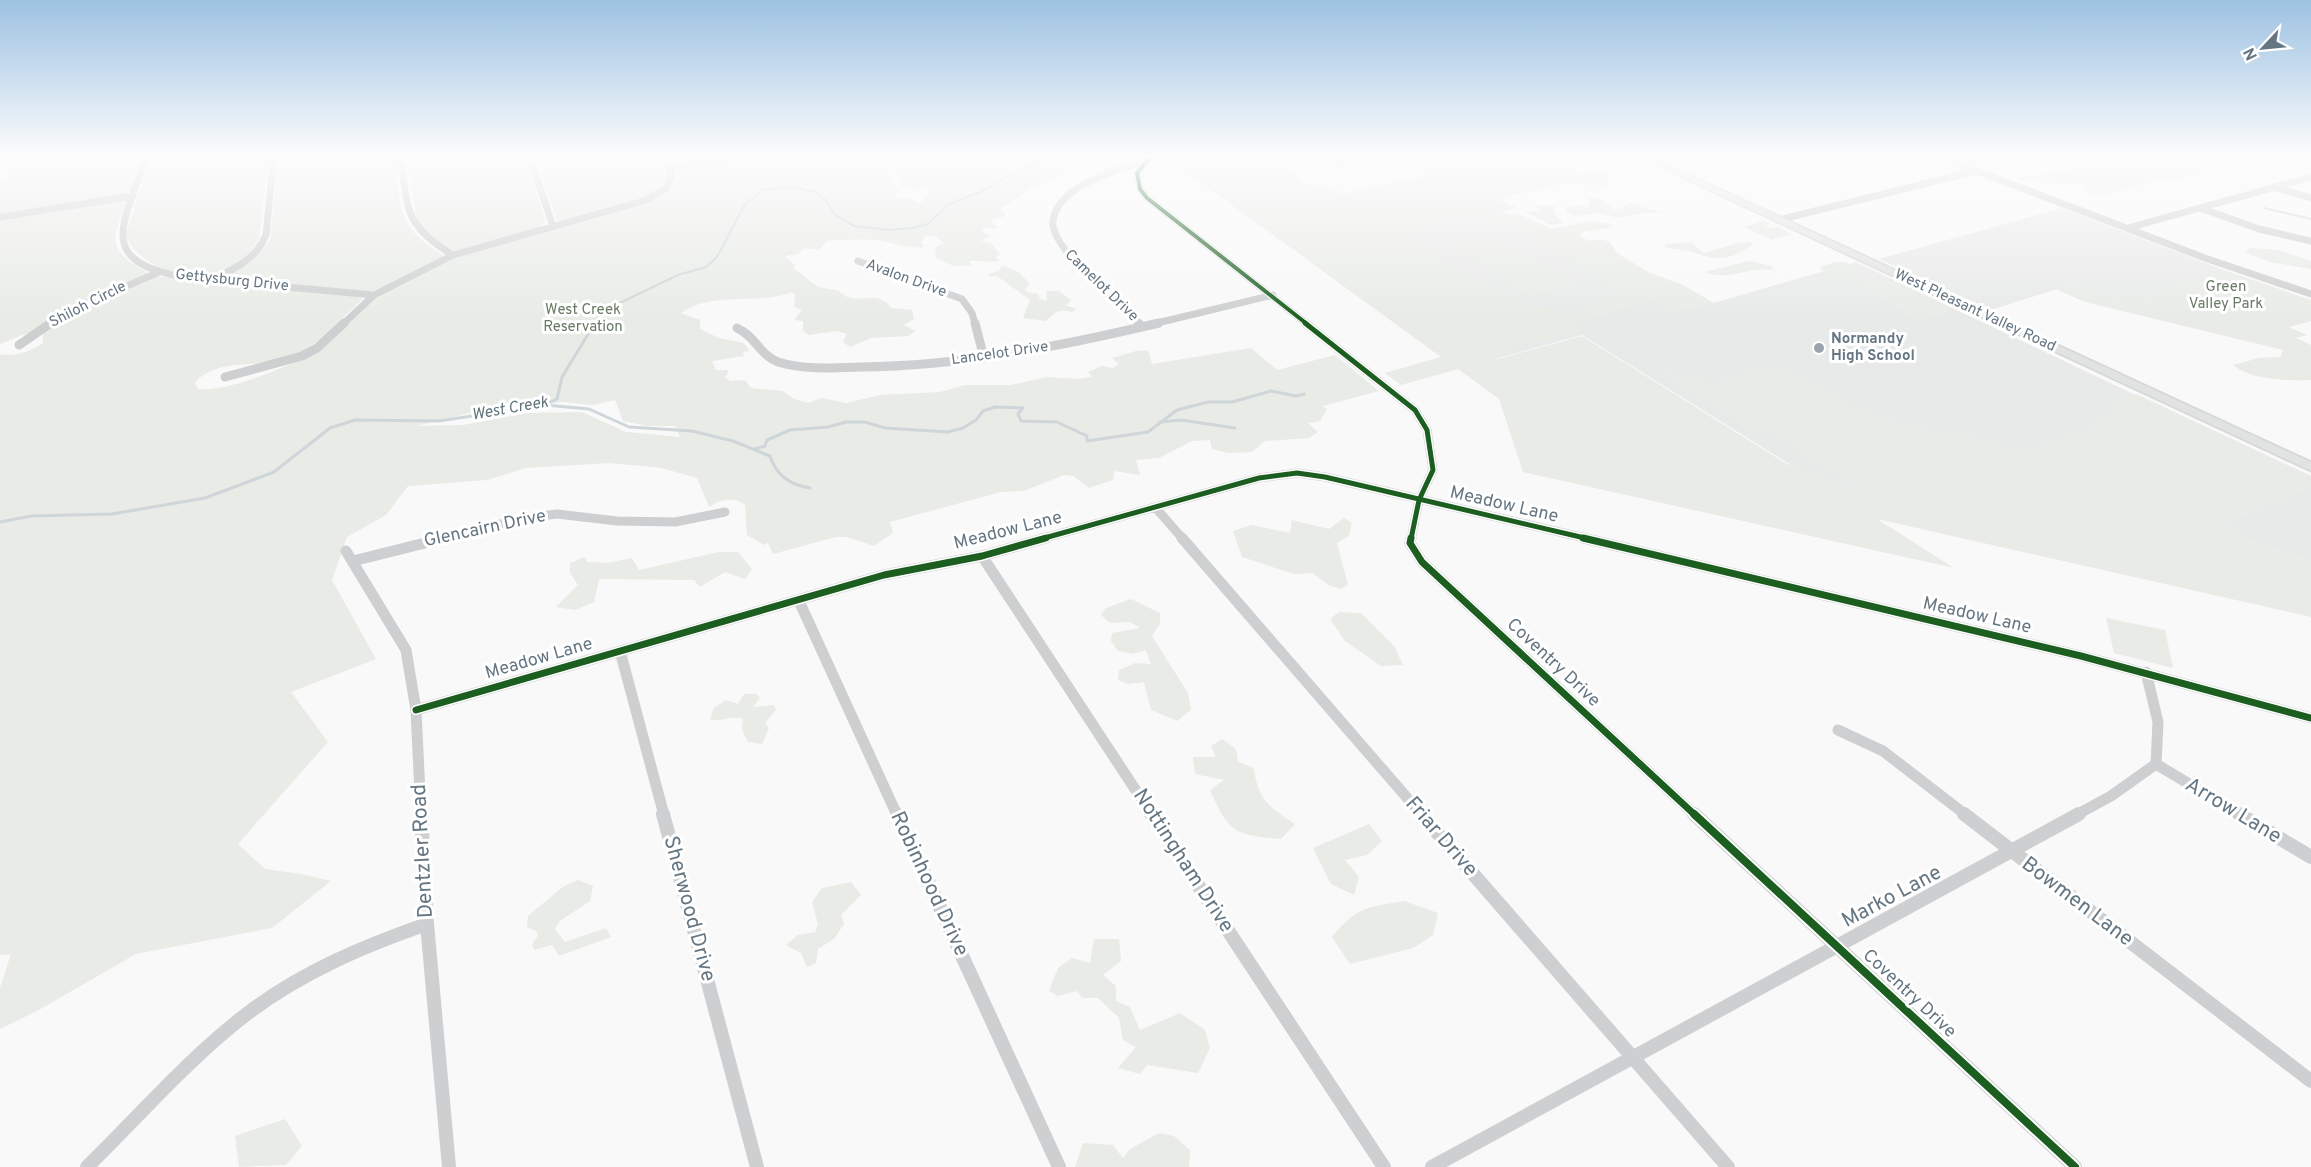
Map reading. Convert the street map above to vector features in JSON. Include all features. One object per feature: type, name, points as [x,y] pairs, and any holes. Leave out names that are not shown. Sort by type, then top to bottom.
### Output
[{"type":"main road","name":"West Pleasant Valley Road","points":[[1755,209],[2311,467]]},
{"type":"street","points":[[0,217],[46,209]]},
{"type":"street","name":"Gettysburg Drive","points":[[129,209],[121,235],[123,247],[136,261],[159,272],[211,280],[374,295]]},
{"type":"street","points":[[211,280],[246,260],[262,245],[266,237],[269,209]]},
{"type":"street","points":[[408,209],[415,228],[430,242],[453,255]]},
{"type":"street","points":[[548,209],[553,226]]},
{"type":"street","points":[[225,377],[276,365],[317,348],[374,295],[453,255],[616,209]]},
{"type":"street","name":"Camelot Drive","points":[[1057,209],[1053,216],[1053,231],[1065,253],[1143,327]]},
{"type":"street","name":"Coventry Drive","points":[[1162,209],[1414,410],[1427,430],[1433,470],[1419,500],[1410,543],[1422,562],[2076,1167]]},
{"type":"street","points":[[1778,220],[1821,209]]},
{"type":"street","points":[[2076,209],[2311,294]]},
{"type":"street","points":[[2127,229],[2195,209]]},
{"type":"street","points":[[2204,209],[2259,229],[2311,241]]},
{"type":"street","name":"Avalon Drive","points":[[858,261],[962,299],[972,314],[984,358]]},
{"type":"street","name":"Shiloh Circle","points":[[19,345],[67,312],[159,272]]},
{"type":"street","name":"Lancelot Drive","points":[[737,328],[751,333],[768,359],[798,366],[900,366],[984,358],[1045,348],[1273,296]]},
{"type":"street","name":"Meadow Lane","points":[[416,710],[884,575],[982,556],[1259,478],[1297,473],[2146,672],[2311,718]]},
{"type":"street","name":"Friar Drive","points":[[1155,507],[1728,1167]]},
{"type":"street","name":"Glencairn Drive","points":[[350,556],[557,514],[617,521],[675,522],[724,512]]},
{"type":"street","name":"Dentzler Road","points":[[350,556],[406,650],[416,710],[427,924],[449,1167]]},
{"type":"street","name":"Nottingham Drive","points":[[982,556],[1384,1167]]},
{"type":"street","name":"Robinhood Drive","points":[[799,601],[1059,1167]]},
{"type":"street","name":"Sherwood Drive","points":[[620,651],[757,1167]]},
{"type":"street","points":[[2146,672],[2158,722],[2156,765]]},
{"type":"street","name":"Bowmen Lane","points":[[1838,730],[1883,751],[2311,1080]]},
{"type":"street","name":"Marko Lane","points":[[1432,1167],[2111,796],[2156,765]]},
{"type":"street","name":"Arrow Lane","points":[[2156,765],[2311,857]]},
{"type":"street","points":[[87,1167],[227,1030],[265,1000],[363,946],[427,924]]},
{"type":"shaded area","name":"Normandy High School","points":[[1272,209],[1498,209],[1645,293],[1713,303],[1856,262],[2278,463],[1988,539],[1794,467],[1582,335],[1491,360]]},
{"type":"shaded area","points":[[2057,209],[2066,209],[2224,270],[2133,302],[2073,284],[1991,310],[1879,259]]},
{"type":"shaded area","points":[[2311,485],[2311,562],[2230,533],[2228,522]]},
{"type":"green space","points":[[0,209],[34,209],[0,215]]},
{"type":"green space","points":[[56,209],[124,209],[118,225],[116,243],[125,257],[147,272],[57,314],[30,332],[0,344],[0,218]]},
{"type":"green space","points":[[134,209],[263,209],[259,239],[255,245],[233,266],[212,276],[188,276],[161,268],[138,253],[130,244],[126,234]]},
{"type":"green space","name":"West Creek Reservation","points":[[273,209],[402,209],[408,224],[416,234],[443,255],[379,289],[367,292],[252,280],[238,284],[356,296],[361,298],[361,301],[322,337],[296,355],[283,360],[218,369],[195,382],[198,389],[211,389],[248,381],[306,357],[332,340],[378,296],[441,263],[624,209],[1001,209],[1006,216],[992,220],[992,223],[997,226],[995,229],[983,227],[983,233],[991,236],[981,241],[991,243],[1000,254],[996,257],[999,261],[970,261],[971,265],[953,266],[935,257],[936,247],[943,243],[935,236],[925,236],[921,242],[924,247],[874,240],[827,241],[819,250],[805,248],[798,254],[785,256],[794,264],[795,270],[819,287],[836,290],[848,297],[877,298],[891,308],[912,310],[914,319],[904,325],[915,331],[909,336],[871,338],[850,347],[843,342],[847,334],[837,331],[809,335],[803,331],[803,321],[794,320],[802,310],[794,307],[795,294],[792,292],[765,298],[707,302],[681,313],[700,320],[700,329],[719,338],[744,343],[749,351],[743,352],[744,356],[712,361],[716,370],[729,370],[725,378],[731,381],[745,380],[751,388],[783,391],[794,399],[808,403],[822,398],[846,403],[881,395],[940,392],[965,385],[1011,385],[1047,377],[1077,379],[1092,377],[1088,372],[1102,366],[1113,368],[1119,364],[1112,358],[1148,350],[1152,364],[1251,348],[1277,370],[1335,355],[1379,391],[1323,406],[1327,409],[1320,421],[1308,423],[1318,432],[1309,438],[1265,441],[1252,452],[1228,453],[1212,449],[1210,440],[1192,441],[1159,458],[1136,460],[1140,475],[1114,471],[1113,480],[1089,488],[1073,476],[1064,475],[1024,491],[1001,492],[890,522],[893,533],[874,546],[847,537],[836,537],[773,554],[768,543],[764,545],[747,535],[745,505],[736,500],[727,500],[709,507],[697,478],[662,468],[609,463],[526,468],[487,480],[408,486],[386,515],[347,537],[332,580],[376,659],[291,692],[328,742],[238,844],[265,869],[331,881],[272,928],[136,954],[37,1011],[0,1029],[0,988],[11,954],[0,955],[0,354],[17,354],[33,349],[43,343],[43,333],[72,312],[155,276],[200,282],[226,278],[222,277],[251,261],[270,240]],"holes":[[[615,400],[623,421],[647,426],[675,426],[680,437],[626,432],[582,412],[528,413],[463,425],[416,426],[474,412],[563,402],[593,405]]]},
{"type":"green space","points":[[415,209],[542,209],[546,222],[538,228],[459,251],[440,245],[417,224]]},
{"type":"green space","points":[[553,209],[612,209],[562,222],[556,219]]},
{"type":"green space","points":[[1238,209],[1511,209],[1494,213],[1521,215],[1552,229],[1592,221],[1610,224],[1613,227],[1583,232],[1580,236],[1589,241],[1601,239],[1610,242],[1617,253],[1648,272],[1683,285],[1714,303],[1673,313],[1652,301],[1569,324],[1582,332],[1515,345],[1494,360],[1582,336],[1787,464],[1889,502],[1817,464],[1770,428],[1755,432],[1658,370],[1713,383],[1777,364],[1852,406],[1884,418],[1919,428],[1969,435],[2021,454],[2101,425],[2095,421],[2117,412],[2116,397],[2136,394],[2311,476],[2311,485],[2228,522],[2230,533],[2311,562],[2311,617],[1877,519],[1954,568],[1523,472],[1499,399],[1458,369],[1401,385],[1385,373],[1441,357]],"holes":[[[1462,219],[1488,221],[1515,231],[1522,229],[1517,232],[1620,292],[1585,309],[1558,311],[1536,306],[1492,287],[1413,236],[1441,222]]]},
{"type":"green space","points":[[1538,209],[1554,209],[1553,212],[1564,223],[1550,225],[1525,212],[1539,211]]},
{"type":"green space","points":[[1566,209],[1651,209],[1662,213],[1643,213],[1617,218],[1600,213],[1575,216],[1567,213]]},
{"type":"green space","points":[[1762,221],[1771,223],[1764,228],[1778,227],[1792,234],[1772,240],[1744,227]]},
{"type":"green space","points":[[1493,232],[1580,284],[1530,296],[1445,243]]},
{"type":"green space","points":[[1691,242],[1704,253],[1741,242],[1754,243],[1739,253],[1724,258],[1663,247],[1667,244]]},
{"type":"green space","points":[[2251,248],[2279,250],[2311,261],[2311,269],[2270,262],[2244,252]]},
{"type":"green space","points":[[1749,261],[1772,266],[1773,270],[1755,270],[1731,275],[1714,275],[1704,272]]},
{"type":"green space","points":[[1835,262],[1846,262],[1860,272],[1839,281],[1812,281],[1810,278],[1828,276],[1820,267]]},
{"type":"green space","points":[[1002,265],[1020,273],[1030,285],[1025,288],[1027,292],[1038,294],[1040,299],[1047,301],[1046,291],[1059,291],[1071,300],[1066,305],[1076,309],[1072,312],[1057,312],[1046,321],[1023,318],[1030,300],[997,276],[990,277],[988,274],[999,271]]},
{"type":"green space","name":"Green Valley Park","points":[[2224,270],[2311,300],[2311,321],[2289,327],[2307,335],[2296,338],[2311,345],[2311,380],[2260,377],[2233,365],[2259,358],[2280,357],[2283,350],[2085,302],[2056,289],[2073,284],[2133,302]]},
{"type":"green space","points":[[1875,275],[1950,310],[1928,319],[1904,316],[1906,313],[1858,284]]},
{"type":"green space","points":[[1344,518],[1352,523],[1349,536],[1337,543],[1348,585],[1340,589],[1328,585],[1313,573],[1294,574],[1242,557],[1233,531],[1252,525],[1290,533],[1292,520],[1329,529]]},
{"type":"green space","points":[[719,552],[738,552],[752,569],[745,579],[725,572],[700,587],[694,580],[599,579],[594,602],[575,610],[556,607],[578,585],[570,573],[570,563],[585,557],[587,562],[607,563],[632,558],[639,570]]},
{"type":"green space","points":[[1131,599],[1160,613],[1160,624],[1152,636],[1188,693],[1191,710],[1177,721],[1151,710],[1144,682],[1128,684],[1118,680],[1119,670],[1135,663],[1151,664],[1146,650],[1133,654],[1118,651],[1111,641],[1112,633],[1140,628],[1130,622],[1110,623],[1101,615],[1106,608]]},
{"type":"green space","points":[[1339,612],[1361,613],[1394,646],[1403,665],[1381,666],[1345,641],[1330,619]]},
{"type":"green space","points":[[2106,618],[2165,630],[2173,668],[2114,653]]},
{"type":"green space","points":[[744,694],[756,694],[760,698],[753,707],[774,705],[776,710],[765,723],[769,728],[762,744],[748,742],[742,730],[743,719],[710,719],[714,708],[726,700],[738,704]]},
{"type":"green space","points":[[1222,739],[1236,749],[1238,762],[1254,768],[1258,788],[1266,802],[1295,824],[1281,839],[1253,836],[1235,829],[1222,815],[1210,790],[1224,780],[1195,774],[1193,757],[1216,757],[1211,746]]},
{"type":"green space","points":[[1369,824],[1382,841],[1367,855],[1345,860],[1359,877],[1354,895],[1331,884],[1313,848]]},
{"type":"green space","points":[[578,880],[593,886],[590,901],[560,921],[555,929],[565,942],[606,928],[611,937],[559,956],[552,945],[534,950],[532,944],[538,936],[536,931],[527,927],[528,916],[564,886]]},
{"type":"green space","points":[[851,882],[861,895],[841,915],[844,924],[834,939],[818,949],[816,963],[807,967],[801,953],[786,945],[798,935],[815,932],[818,924],[812,902],[822,888]]},
{"type":"green space","points":[[1404,901],[1438,913],[1433,935],[1413,948],[1350,964],[1332,937],[1348,919],[1363,910]]},
{"type":"green space","points":[[1094,939],[1119,939],[1121,961],[1103,975],[1116,986],[1116,1001],[1130,1007],[1140,1030],[1180,1013],[1205,1030],[1210,1048],[1198,1073],[1147,1065],[1140,1074],[1118,1068],[1136,1047],[1123,1040],[1119,1018],[1098,998],[1082,998],[1077,991],[1058,996],[1049,991],[1058,968],[1072,958],[1090,963]]},
{"type":"green space","points":[[285,1119],[302,1146],[286,1165],[239,1167],[235,1136]]},
{"type":"green space","points":[[1159,1133],[1174,1136],[1190,1150],[1189,1167],[1075,1167],[1083,1143],[1113,1145],[1123,1158],[1130,1149]]},
{"type":"waterway","name":"West Creek","points":[[594,324],[601,312],[678,275],[706,267],[717,257],[742,209]]},
{"type":"waterway","name":"West Creek","points":[[831,209],[834,214],[854,226],[889,230],[928,224],[943,209]]},
{"type":"waterway","points":[[2270,209],[2311,219]]},
{"type":"waterway","name":"West Creek","points":[[0,522],[31,516],[112,514],[205,498],[274,472],[330,428],[355,420],[439,421],[544,405],[557,399],[562,377],[595,323]]},
{"type":"waterway","points":[[1161,422],[1177,410],[1208,402],[1232,402],[1271,391],[1296,396],[1304,394]]},
{"type":"waterway","points":[[545,405],[589,409],[629,427],[692,431],[733,441],[770,456],[780,474],[790,482],[810,488]]},
{"type":"waterway","points":[[754,449],[765,446],[767,440],[790,430],[828,427],[846,422],[865,422],[885,428],[948,432],[963,428],[976,420],[983,411],[995,407],[1023,408],[1018,414],[1021,421],[1057,422],[1087,436],[1087,441],[1148,432],[1161,422]]},
{"type":"waterway","points":[[1161,422],[1181,420],[1235,428]]},
{"type":"cycle path","points":[[1161,209],[1415,410],[1427,430],[1433,470],[1419,500],[1410,543],[1422,562],[2075,1167]]},
{"type":"cycle path","points":[[416,710],[884,575],[982,556],[1259,478],[1297,473],[1325,477],[2081,656],[2311,718]]},
{"type":"place","name":"Normandy High School","points":[[1819,348]]}]
